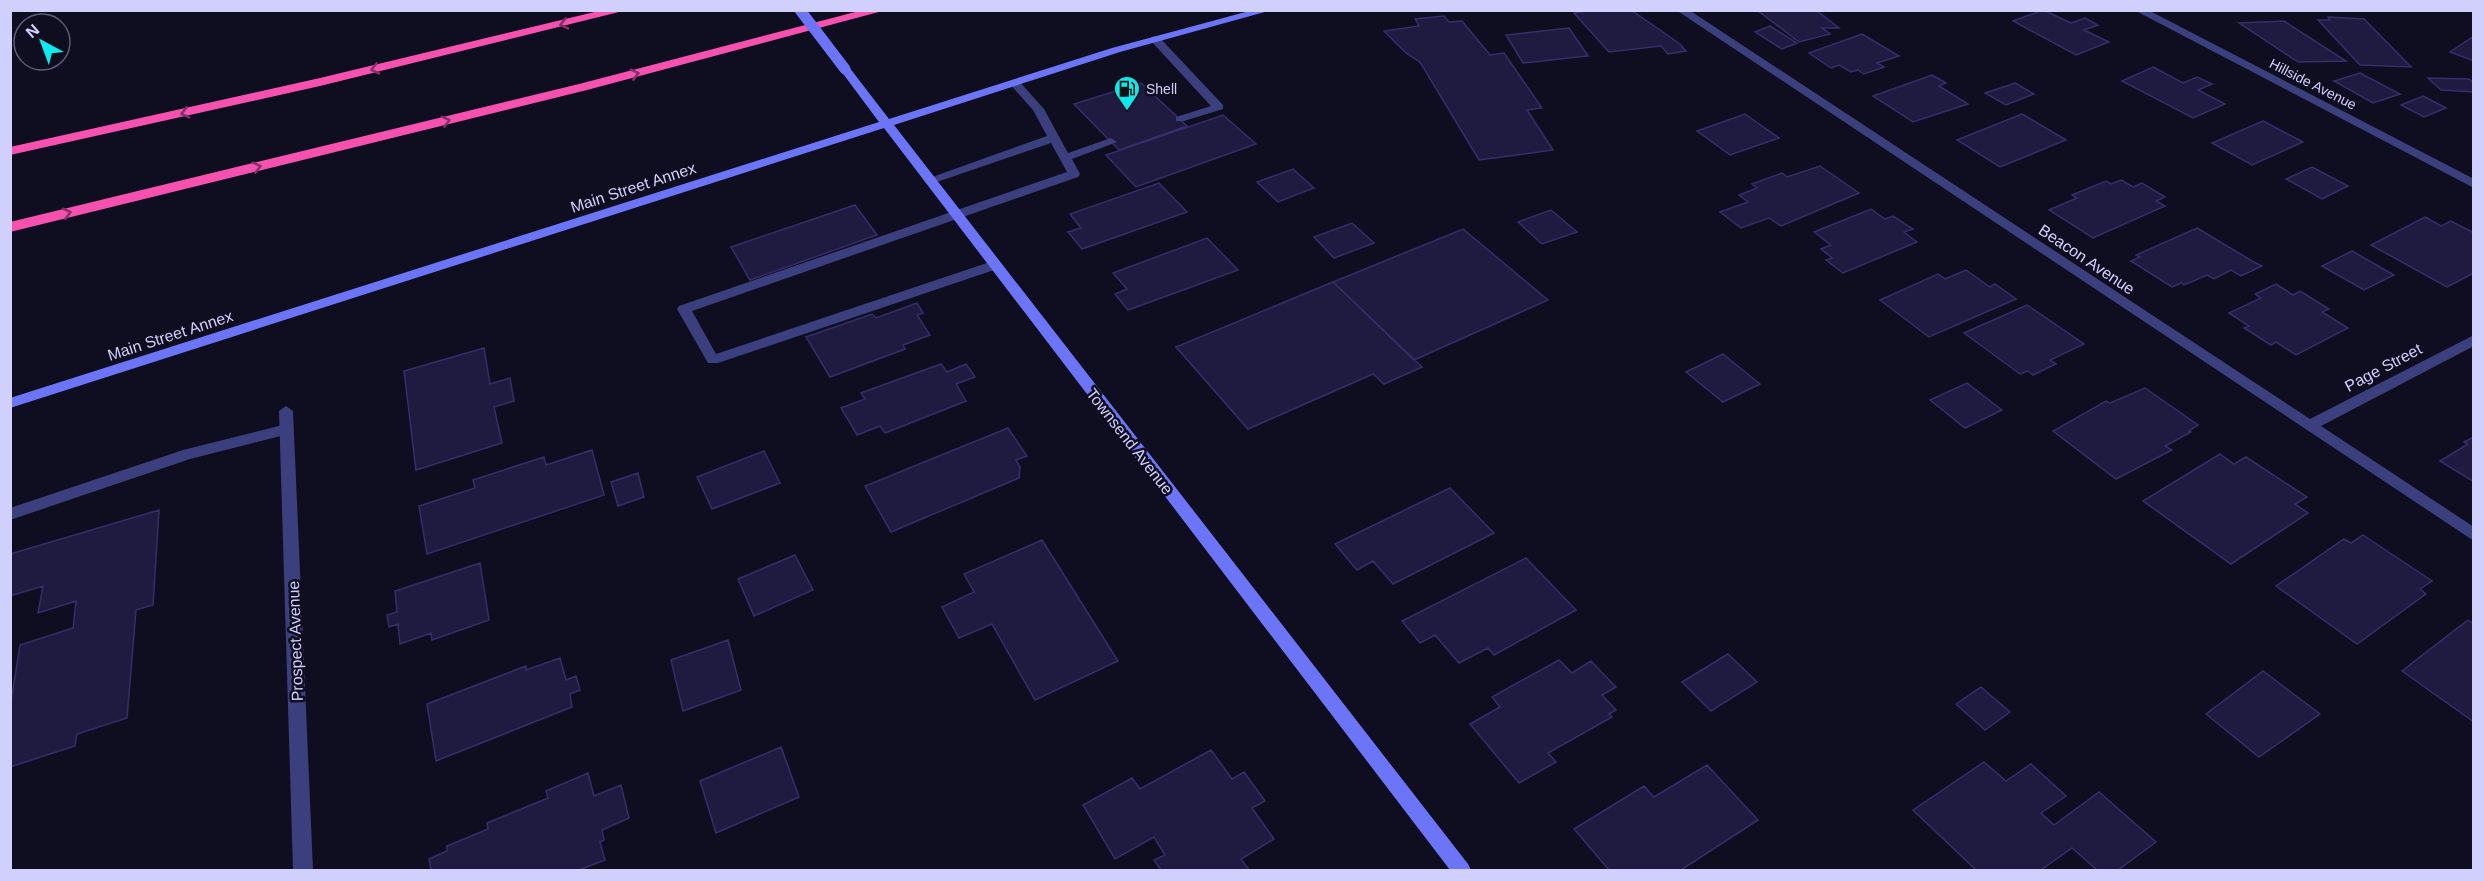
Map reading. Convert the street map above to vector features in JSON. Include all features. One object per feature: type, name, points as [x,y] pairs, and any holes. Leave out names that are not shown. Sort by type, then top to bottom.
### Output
[{"type":"highway","points":[[10,151],[321,82],[621,10]]},
{"type":"highway","points":[[10,227],[582,87],[880,10]]},
{"type":"main road","name":"Townsend Avenue","points":[[800,10],[1461,870]]},
{"type":"main road","name":"Main Street Annex","points":[[10,403],[1014,82],[1155,39],[1267,10]]},
{"type":"street","name":"Beacon Avenue","points":[[1681,10],[2474,535]]},
{"type":"street","name":"Hillside Avenue","points":[[2139,10],[2474,184]]},
{"type":"street","points":[[1155,39],[1219,107],[1180,119]]},
{"type":"street","points":[[995,265],[712,360],[684,309],[1074,174],[1038,109],[1014,82]]},
{"type":"street","points":[[930,180],[1053,138]]},
{"type":"street","points":[[1064,158],[1111,142]]},
{"type":"street","name":"Page Street","points":[[2309,426],[2474,340]]},
{"type":"street","name":"Prospect Avenue","points":[[286,411],[303,870]]},
{"type":"street","points":[[10,514],[188,454],[287,429]]},
{"type":"building","points":[[1594,10],[1631,10],[1680,44],[1686,51],[1668,54],[1661,46],[1609,52],[1574,13]]},
{"type":"building","points":[[1757,10],[1816,10],[1839,28],[1822,28],[1830,34],[1799,42]]},
{"type":"building","points":[[2043,10],[2071,23],[2085,18],[2098,25],[2084,30],[2109,42],[2076,55],[2013,21]]},
{"type":"building","points":[[1444,16],[1449,22],[1462,21],[1490,55],[1504,53],[1542,108],[1527,110],[1553,150],[1479,160],[1420,62],[1406,53],[1384,31],[1419,26],[1415,19]]},
{"type":"building","points":[[2328,17],[2364,19],[2411,67],[2360,65],[2318,20],[2330,20]]},
{"type":"building","points":[[2284,21],[2346,61],[2298,62],[2239,23]]},
{"type":"building","points":[[1770,26],[1797,43],[1782,49],[1755,32]]},
{"type":"building","points":[[1569,28],[1588,56],[1523,63],[1506,35]]},
{"type":"building","points":[[1862,34],[1899,56],[1877,63],[1884,67],[1864,74],[1858,70],[1851,72],[1839,65],[1831,68],[1809,53]]},
{"type":"building","points":[[2474,36],[2474,61],[2450,52]]},
{"type":"building","points":[[2153,67],[2183,83],[2197,77],[2212,84],[2198,90],[2225,104],[2193,118],[2122,81]]},
{"type":"building","points":[[2360,73],[2400,94],[2373,103],[2334,81]]},
{"type":"building","points":[[1932,75],[1946,83],[1939,86],[1968,104],[1913,122],[1873,96]]},
{"type":"building","points":[[2428,78],[2469,79],[2474,83],[2474,92],[2441,90]]},
{"type":"building","name":"Shell","points":[[1141,83],[1187,126],[1119,150],[1074,104]]},
{"type":"building","points":[[2015,83],[2034,94],[2006,105],[1985,93]]},
{"type":"building","points":[[2423,96],[2446,108],[2424,117],[2401,105]]},
{"type":"building","points":[[1745,114],[1779,138],[1730,155],[1697,131]]},
{"type":"building","points":[[2022,114],[2066,140],[2000,167],[1957,140]]},
{"type":"building","points":[[1223,115],[1256,144],[1136,187],[1106,155]]},
{"type":"building","points":[[2263,121],[2303,142],[2252,165],[2212,143]]},
{"type":"building","points":[[1820,166],[1859,193],[1781,226],[1769,218],[1741,228],[1720,212],[1748,202],[1739,195],[1757,188],[1752,184],[1782,173],[1787,177]]},
{"type":"building","points":[[2312,167],[2348,186],[2322,199],[2286,179]]},
{"type":"building","points":[[1293,169],[1314,188],[1278,202],[1257,182]]},
{"type":"building","points":[[2121,180],[2133,187],[2142,183],[2165,197],[2156,201],[2165,206],[2093,238],[2049,210],[2077,198],[2072,195],[2106,181],[2111,184]]},
{"type":"building","points":[[1159,183],[1187,212],[1082,249],[1068,232],[1081,228],[1070,214]]},
{"type":"building","points":[[855,205],[877,235],[750,280],[731,247]]},
{"type":"building","points":[[1871,209],[1885,219],[1893,216],[1913,229],[1904,232],[1917,242],[1843,273],[1826,260],[1832,258],[1821,249],[1831,245],[1814,232]]},
{"type":"building","points":[[1551,210],[1577,232],[1542,244],[1518,222]]},
{"type":"building","points":[[2425,217],[2441,226],[2451,221],[2474,233],[2474,273],[2447,287],[2371,245]]},
{"type":"building","points":[[1352,223],[1374,243],[1334,258],[1314,237]]},
{"type":"building","points":[[2197,228],[2262,266],[2241,276],[2231,270],[2214,279],[2207,275],[2184,285],[2181,283],[2172,287],[2131,261],[2140,257],[2136,255]]},
{"type":"building","points":[[1463,229],[1548,300],[1414,360],[1333,282]]},
{"type":"building","points":[[1207,238],[1238,270],[1128,310],[1115,294],[1127,289],[1113,273]]},
{"type":"building","points":[[2352,251],[2394,275],[2364,290],[2322,266]]},
{"type":"building","points":[[1966,270],[1990,287],[1995,284],[2016,299],[1929,337],[1880,300],[1938,274],[1945,279]]},
{"type":"building","points":[[1333,282],[1422,367],[1384,384],[1373,374],[1248,429],[1176,347]]},
{"type":"building","points":[[2276,284],[2293,295],[2300,291],[2329,309],[2322,312],[2348,328],[2296,355],[2276,342],[2271,345],[2244,328],[2249,326],[2229,313],[2261,298],[2255,294]]},
{"type":"building","points":[[917,303],[923,313],[917,315],[930,335],[903,345],[905,349],[830,377],[806,337],[872,314],[876,318]]},
{"type":"building","points":[[2027,305],[2084,344],[2050,360],[2056,364],[2033,375],[2028,371],[2020,374],[1964,333]]},
{"type":"building","points":[[484,348],[490,384],[510,378],[514,401],[494,407],[502,443],[416,470],[404,371]]},
{"type":"building","points":[[1723,354],[1760,384],[1723,402],[1686,372]]},
{"type":"building","points":[[941,364],[947,372],[966,364],[975,377],[956,384],[966,401],[885,433],[880,426],[857,435],[841,408],[865,399],[861,393]]},
{"type":"building","points":[[1967,383],[2002,410],[1965,428],[1930,400]]},
{"type":"building","points":[[2145,388],[2198,425],[2189,431],[2191,432],[2165,446],[2172,450],[2116,479],[2053,431],[2106,401],[2110,403]]},
{"type":"building","points":[[1008,428],[1027,456],[1016,460],[1020,467],[1019,478],[891,532],[865,486]]},
{"type":"building","points":[[2474,437],[2474,482],[2440,461],[2468,444],[2464,442]]},
{"type":"building","points":[[592,450],[604,495],[427,554],[419,506],[475,488],[473,480],[544,457],[546,465]]},
{"type":"building","points":[[764,451],[780,483],[712,509],[697,477]]},
{"type":"building","points":[[2220,454],[2234,464],[2246,457],[2307,497],[2295,504],[2308,513],[2231,564],[2143,501]]},
{"type":"building","points":[[638,473],[644,497],[618,506],[611,482]]},
{"type":"building","points":[[1450,488],[1494,533],[1393,584],[1373,561],[1357,570],[1335,544]]},
{"type":"building","points":[[159,510],[153,605],[136,610],[127,718],[77,734],[75,746],[10,767],[10,708],[20,645],[73,628],[76,601],[38,613],[43,586],[10,596],[10,554]]},
{"type":"building","points":[[2363,535],[2432,581],[2420,589],[2426,594],[2357,644],[2276,586],[2344,539],[2351,543]]},
{"type":"building","points":[[1042,540],[1118,661],[1035,700],[992,624],[959,638],[942,607],[974,592],[964,574]]},
{"type":"building","points":[[795,555],[813,590],[754,616],[738,579]]},
{"type":"building","points":[[1526,558],[1576,610],[1494,655],[1488,648],[1459,663],[1435,635],[1420,643],[1402,621]]},
{"type":"building","points":[[480,563],[489,620],[432,640],[431,633],[400,644],[398,624],[389,627],[387,615],[397,612],[395,591]]},
{"type":"building","points":[[2468,620],[2474,624],[2474,722],[2402,671]]},
{"type":"building","points":[[728,640],[741,690],[683,711],[671,660]]},
{"type":"building","points":[[1728,654],[1757,682],[1711,711],[1682,682]]},
{"type":"building","points":[[560,658],[566,680],[576,676],[580,690],[570,694],[572,707],[436,761],[427,704],[526,666],[526,670]]},
{"type":"building","points":[[1559,660],[1572,673],[1591,661],[1616,687],[1602,695],[1616,710],[1609,714],[1612,717],[1548,753],[1556,762],[1519,783],[1470,724],[1500,707],[1492,697]]},
{"type":"building","points":[[2263,671],[2320,714],[2259,757],[2206,714]]},
{"type":"building","points":[[1981,687],[2010,712],[1985,730],[1956,704]]},
{"type":"building","points":[[781,747],[799,797],[716,833],[700,781]]},
{"type":"building","points":[[1211,750],[1232,779],[1244,772],[1265,801],[1252,808],[1274,839],[1241,859],[1249,870],[1161,870],[1154,860],[1165,855],[1154,837],[1115,859],[1083,805],[1132,778],[1140,789]]},
{"type":"building","points":[[1984,762],[2006,781],[2031,764],[2066,796],[2041,813],[2054,825],[2099,792],[2156,842],[2118,870],[2097,870],[2072,848],[2041,870],[1976,870],[1913,810]]},
{"type":"building","points":[[1707,765],[1758,820],[1681,870],[1609,870],[1574,829],[1644,786],[1654,797]]},
{"type":"building","points":[[588,773],[594,796],[621,785],[629,818],[602,830],[604,840],[600,842],[605,860],[579,870],[431,870],[429,859],[447,851],[447,846],[488,829],[487,823],[548,798],[546,791]]},
{"type":"place","name":"Shell","points":[[1127,112]]}]
